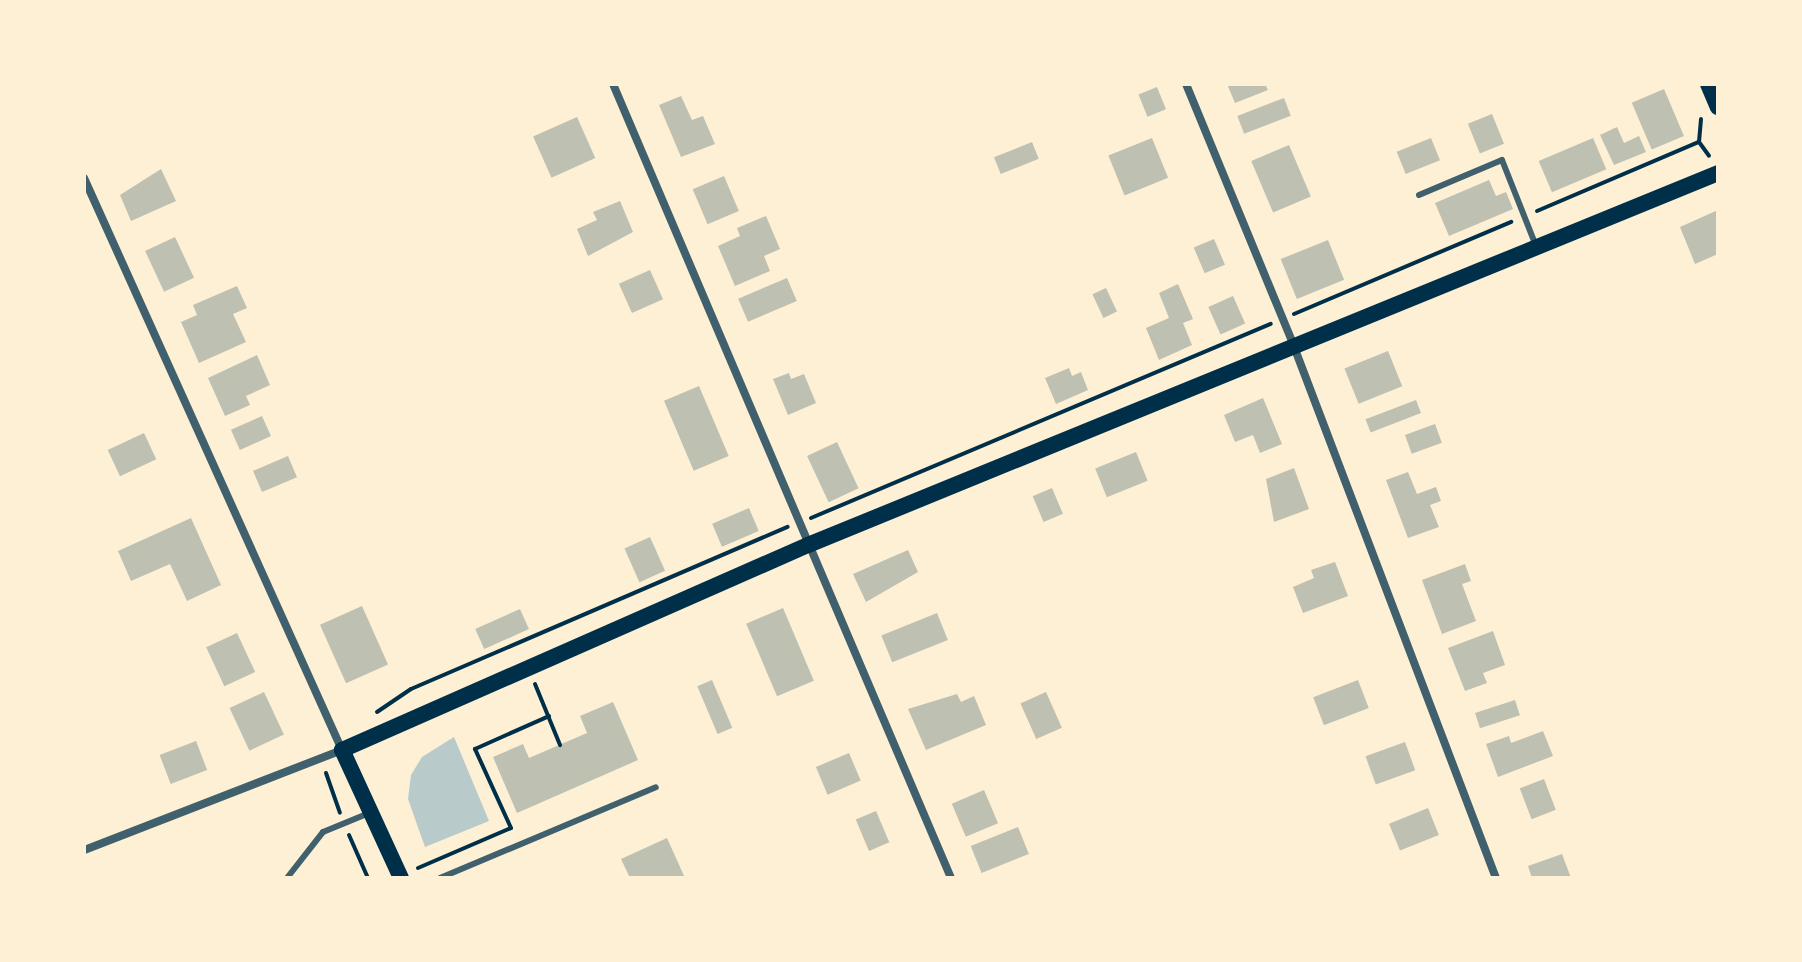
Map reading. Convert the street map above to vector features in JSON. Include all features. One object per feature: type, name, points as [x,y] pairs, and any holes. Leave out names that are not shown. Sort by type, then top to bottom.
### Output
[{"type":"main road","points":[[1708,84],[1718,107]]},
{"type":"main road","points":[[400,877],[342,750],[808,545],[1293,344],[1718,173]]},
{"type":"street","points":[[613,84],[951,878]]},
{"type":"street","points":[[1186,84],[1293,344],[1496,878]]},
{"type":"street","points":[[84,178],[342,750],[84,850]]},
{"type":"lane","points":[[1419,195],[1502,160],[1536,246]]},
{"type":"lane","points":[[440,878],[656,787]]},
{"type":"lane","points":[[287,878],[323,832],[371,813]]},
{"type":"path","points":[[519,643],[560,745]]},
{"type":"path","points":[[400,877],[511,828],[475,749],[549,716]]},
{"type":"shaded area","points":[[454,737],[489,821],[425,847],[408,799],[411,775],[422,757]]},
{"type":"building","points":[[1227,84],[1265,84],[1268,90],[1235,103]]},
{"type":"building","points":[[1157,87],[1166,109],[1147,117],[1138,94]]},
{"type":"building","points":[[1664,89],[1684,136],[1652,150],[1632,103]]},
{"type":"building","points":[[681,96],[692,120],[703,116],[715,144],[681,157],[659,105]]},
{"type":"building","points":[[1284,98],[1291,116],[1244,134],[1237,116]]},
{"type":"building","points":[[1492,114],[1504,144],[1480,153],[1468,124]]},
{"type":"building","points":[[577,117],[595,158],[551,178],[533,137]]},
{"type":"building","points":[[1617,127],[1624,143],[1639,136],[1646,152],[1614,165],[1600,135]]},
{"type":"building","points":[[1152,138],[1168,178],[1125,195],[1108,156]]},
{"type":"building","points":[[1431,138],[1440,160],[1406,174],[1397,152]]},
{"type":"building","points":[[1593,138],[1606,169],[1552,192],[1539,161]]},
{"type":"building","points":[[1032,142],[1039,159],[1001,174],[994,157]]},
{"type":"building","points":[[1289,145],[1311,197],[1273,213],[1251,161]]},
{"type":"building","points":[[161,169],[176,201],[131,221],[120,195]]},
{"type":"building","points":[[724,176],[739,211],[708,224],[693,189]]},
{"type":"building","points":[[1489,180],[1496,196],[1506,192],[1513,209],[1449,236],[1435,203]]},
{"type":"building","points":[[620,201],[633,232],[588,256],[577,229],[597,220],[593,212]]},
{"type":"building","points":[[1718,210],[1718,254],[1695,264],[1680,227]]},
{"type":"building","points":[[766,216],[780,249],[764,256],[770,271],[735,286],[718,246],[740,236],[737,228]]},
{"type":"building","points":[[175,237],[194,278],[164,292],[145,251]]},
{"type":"building","points":[[1214,239],[1225,265],[1205,273],[1194,248]]},
{"type":"building","points":[[1328,240],[1344,280],[1297,299],[1281,259]]},
{"type":"building","points":[[650,270],[663,299],[632,313],[619,284]]},
{"type":"building","points":[[787,278],[797,301],[748,322],[738,299]]},
{"type":"building","points":[[1178,284],[1193,319],[1183,323],[1192,345],[1159,360],[1146,328],[1169,318],[1159,293]]},
{"type":"building","points":[[237,286],[247,308],[233,314],[246,342],[199,363],[181,322],[197,315],[193,305]]},
{"type":"building","points":[[1106,288],[1117,312],[1103,318],[1092,294]]},
{"type":"building","points":[[1233,296],[1245,323],[1221,334],[1208,307]]},
{"type":"building","points":[[1388,351],[1402,386],[1359,404],[1344,369]]},
{"type":"building","points":[[257,355],[270,385],[246,396],[250,405],[225,416],[208,378]]},
{"type":"building","points":[[1069,368],[1072,376],[1081,372],[1088,390],[1056,404],[1045,378]]},
{"type":"building","points":[[789,373],[791,379],[804,374],[816,403],[788,415],[773,379]]},
{"type":"building","points":[[699,386],[729,456],[694,471],[664,401]]},
{"type":"building","points":[[1263,398],[1282,444],[1260,453],[1253,435],[1235,442],[1224,415]]},
{"type":"building","points":[[1416,400],[1421,413],[1371,432],[1366,419]]},
{"type":"building","points":[[262,416],[271,436],[240,450],[231,430]]},
{"type":"building","points":[[1435,424],[1442,443],[1412,454],[1405,435]]},
{"type":"building","points":[[144,433],[156,459],[120,476],[108,450]]},
{"type":"building","points":[[837,442],[859,488],[829,502],[807,456]]},
{"type":"building","points":[[1136,452],[1148,481],[1107,497],[1095,468]]},
{"type":"building","points":[[288,456],[297,477],[262,492],[253,471]]},
{"type":"building","points":[[1294,468],[1309,509],[1274,522],[1266,479]]},
{"type":"building","points":[[1408,472],[1417,494],[1436,487],[1441,501],[1430,505],[1439,527],[1408,538],[1386,480]]},
{"type":"building","points":[[1052,488],[1063,514],[1044,522],[1033,496]]},
{"type":"building","points":[[749,508],[759,531],[722,547],[712,524]]},
{"type":"building","points":[[191,518],[221,585],[187,601],[170,564],[131,581],[118,551]]},
{"type":"building","points":[[650,537],[665,571],[639,582],[624,548]]},
{"type":"building","points":[[908,550],[918,572],[866,602],[853,574]]},
{"type":"building","points":[[1335,562],[1348,596],[1303,613],[1293,587],[1314,578],[1311,570]]},
{"type":"building","points":[[1465,564],[1471,581],[1462,584],[1476,621],[1442,634],[1422,580]]},
{"type":"building","points":[[362,606],[388,664],[346,683],[320,625]]},
{"type":"building","points":[[783,608],[814,681],[777,696],[746,624]]},
{"type":"building","points":[[520,609],[529,629],[484,649],[475,629]]},
{"type":"building","points":[[937,613],[948,640],[892,662],[881,635]]},
{"type":"building","points":[[1493,631],[1505,665],[1483,673],[1487,683],[1465,691],[1448,648]]},
{"type":"building","points":[[237,633],[255,672],[224,686],[206,647]]},
{"type":"building","points":[[712,680],[732,728],[718,734],[697,686]]},
{"type":"building","points":[[1358,680],[1369,708],[1324,725],[1313,697]]},
{"type":"building","points":[[264,692],[284,735],[249,751],[230,708]]},
{"type":"building","points":[[1046,692],[1062,728],[1036,739],[1020,703]]},
{"type":"building","points":[[957,694],[961,702],[974,696],[986,725],[926,750],[908,709]]},
{"type":"building","points":[[1515,700],[1520,715],[1480,728],[1475,713]]},
{"type":"building","points":[[613,702],[638,760],[517,813],[493,757],[523,744],[529,758],[587,733],[580,716]]},
{"type":"building","points":[[1543,731],[1553,756],[1498,777],[1486,744],[1509,736],[1511,743]]},
{"type":"building","points":[[196,741],[207,770],[171,784],[160,755]]},
{"type":"building","points":[[1405,742],[1415,770],[1376,785],[1366,756]]},
{"type":"building","points":[[849,753],[861,781],[828,795],[816,767]]},
{"type":"building","points":[[1544,779],[1556,810],[1532,819],[1520,788]]},
{"type":"building","points":[[984,790],[998,823],[966,837],[952,804]]},
{"type":"building","points":[[1428,808],[1439,835],[1400,851],[1389,824]]},
{"type":"building","points":[[876,811],[889,842],[869,851],[856,820]]},
{"type":"building","points":[[1018,827],[1029,854],[982,873],[971,846]]},
{"type":"building","points":[[667,838],[685,878],[630,878],[621,859]]},
{"type":"building","points":[[1562,854],[1571,878],[1532,878],[1528,866]]}]
